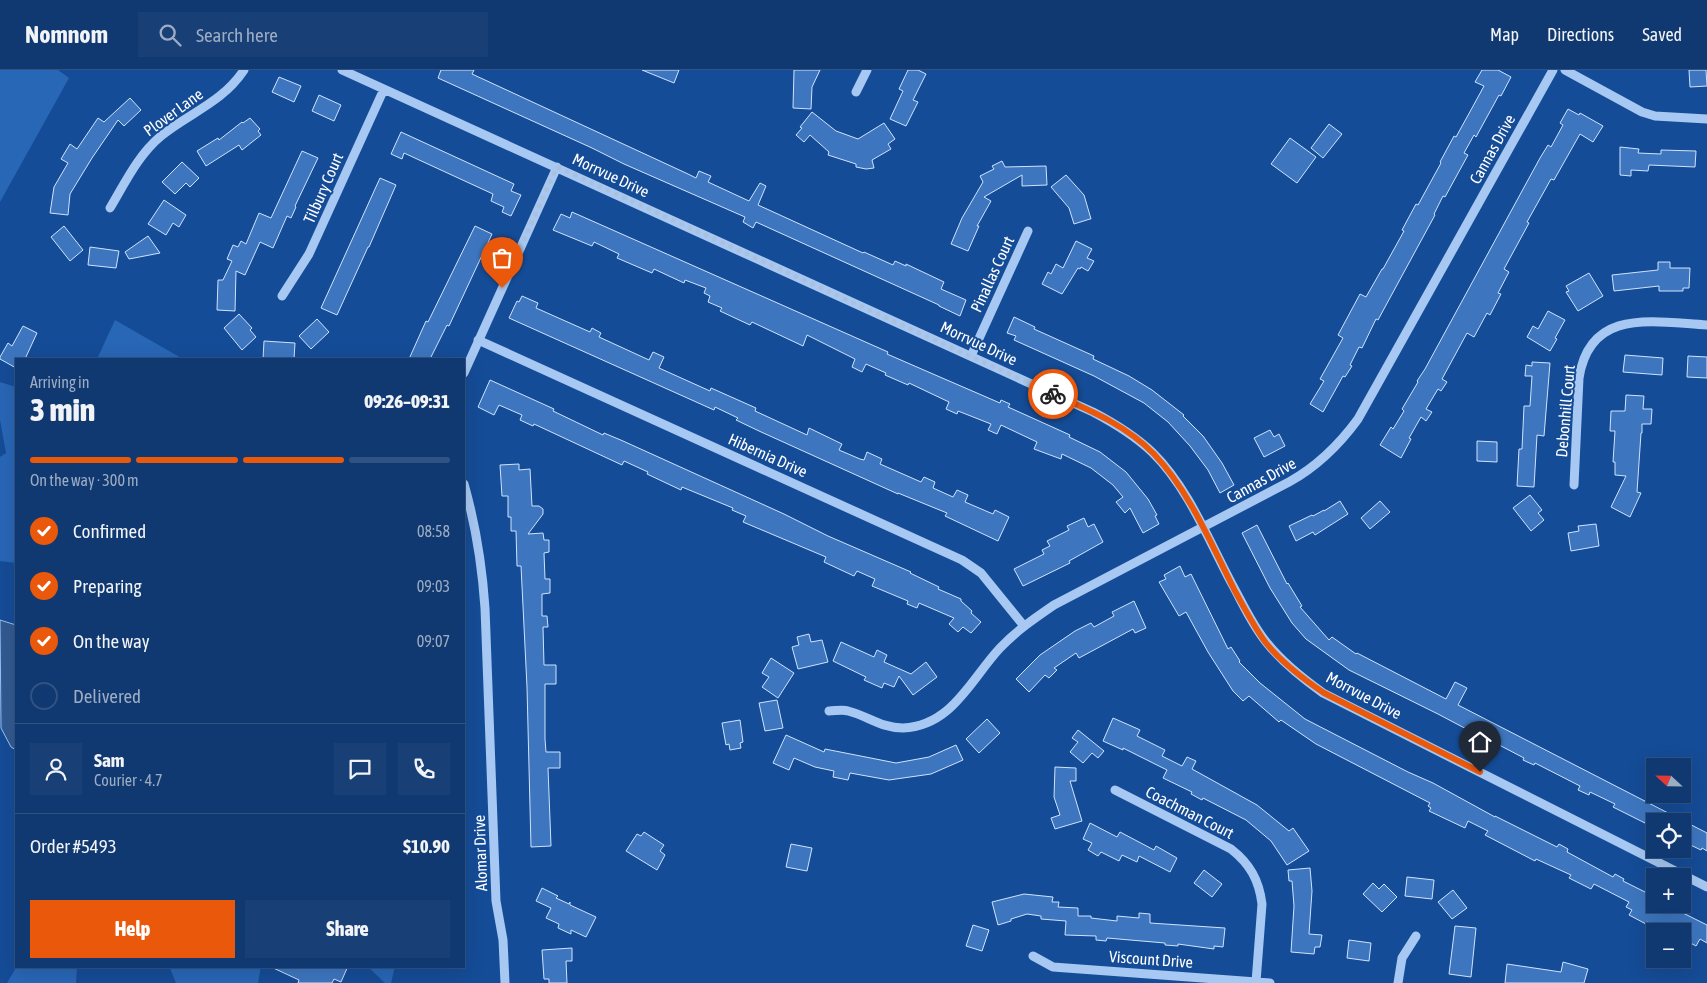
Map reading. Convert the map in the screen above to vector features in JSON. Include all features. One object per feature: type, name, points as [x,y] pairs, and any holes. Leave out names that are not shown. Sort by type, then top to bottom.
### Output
[{"type":"street","name":"Plover Lane","points":[[110,208],[136,164],[148,149],[162,136],[226,92],[244,70]]},
{"type":"street","name":"Morrvue Drive","points":[[342,70],[1114,423],[1134,436],[1169,471],[1183,492],[1252,623],[1278,656],[1302,678],[1324,693],[1707,887]]},
{"type":"street","points":[[856,92],[867,70]]},
{"type":"street","name":"Cannas Drive","points":[[829,711],[847,710],[889,727],[914,727],[932,721],[956,703],[996,652],[1024,626],[1054,605],[1306,473],[1326,457],[1358,419],[1553,70]]},
{"type":"street","points":[[1566,70],[1642,112],[1655,116],[1707,119]]},
{"type":"street","name":"Tilbury Court","points":[[282,296],[309,254],[384,89]]},
{"type":"street","points":[[465,371],[557,167]]},
{"type":"street","name":"Pinallas Court","points":[[971,356],[1028,231]]},
{"type":"street","name":"Debonhill Court","points":[[1574,485],[1579,378],[1581,366],[1593,344],[1612,328],[1630,322],[1707,324]]},
{"type":"street","name":"Hibernia Drive","points":[[478,340],[962,560],[981,573],[1024,626]]},
{"type":"street","name":"Alomar Drive","points":[[465,487],[472,511],[482,564],[486,608],[496,901],[503,940],[505,983]]},
{"type":"street","name":"Coachman Court","points":[[1115,790],[1231,849],[1250,867],[1260,891],[1262,904],[1256,982]]},
{"type":"street","points":[[1398,983],[1402,958],[1416,936]]},
{"type":"street","name":"Viscount Drive","points":[[1033,956],[1053,967],[1270,983]]},
{"type":"shaded area","points":[[0,70],[58,70],[69,78],[0,202]]},
{"type":"shaded area","points":[[115,320],[181,358],[97,358]]},
{"type":"shaded area","points":[[0,382],[15,387],[15,563],[0,561],[0,457],[6,453],[0,420]]},
{"type":"shaded area","points":[[0,620],[15,625],[15,749],[11,747],[1,728]]},
{"type":"shaded area","points":[[16,968],[77,968],[76,983],[7,983]]},
{"type":"shaded area","points":[[170,968],[261,968],[258,983],[176,983]]},
{"type":"shaded area","points":[[369,968],[395,968],[391,983],[385,983]]},
{"type":"building","points":[[441,70],[474,70],[472,74],[696,178],[699,171],[711,176],[708,182],[749,201],[760,183],[766,186],[758,205],[863,253],[893,265],[895,261],[906,266],[906,264],[944,282],[941,289],[966,300],[960,316],[756,222],[753,228],[743,222],[745,217],[624,164],[438,78]]},
{"type":"building","points":[[642,70],[679,70],[674,83]]},
{"type":"building","points":[[794,70],[820,70],[812,87],[811,109],[793,108]]},
{"type":"building","points":[[908,70],[918,70],[926,74],[913,100],[918,102],[906,126],[890,119],[903,91],[899,89]]},
{"type":"building","points":[[1482,70],[1498,70],[1511,77],[1476,137],[1474,135],[1464,153],[1468,155],[1445,197],[1443,196],[1435,215],[1378,320],[1376,319],[1362,348],[1359,347],[1350,365],[1352,366],[1345,377],[1343,376],[1323,412],[1310,404],[1324,381],[1320,379],[1343,338],[1338,335],[1360,294],[1366,297],[1383,269],[1404,231],[1402,230],[1416,204],[1418,205],[1454,136],[1456,137],[1484,86],[1475,82]]},
{"type":"building","points":[[1689,70],[1706,70],[1707,86],[1690,87]]},
{"type":"building","points":[[279,77],[301,86],[294,102],[272,92]]},
{"type":"building","points":[[319,95],[341,105],[334,121],[312,111]]},
{"type":"building","points":[[130,98],[141,110],[124,126],[118,120],[70,194],[68,215],[50,213],[54,187],[68,163],[61,159],[70,144],[77,149],[98,118],[104,122]]},
{"type":"building","points":[[1568,109],[1579,115],[1580,113],[1603,126],[1593,142],[1580,134],[1554,180],[1551,179],[1504,269],[1509,272],[1498,293],[1501,294],[1490,315],[1487,313],[1474,337],[1467,333],[1442,379],[1447,382],[1441,391],[1438,389],[1426,409],[1432,412],[1426,421],[1421,417],[1409,438],[1411,439],[1401,458],[1380,445],[1404,411],[1402,409],[1417,381],[1540,158],[1548,145],[1551,147],[1563,125],[1560,123]]},
{"type":"building","points":[[812,112],[836,131],[858,139],[884,123],[895,139],[888,144],[891,149],[872,160],[874,168],[856,167],[856,164],[828,155],[829,152],[810,135],[804,142],[796,135]]},
{"type":"building","points":[[250,118],[260,129],[258,131],[261,135],[242,150],[239,145],[206,166],[197,151],[218,138],[219,140]]},
{"type":"building","points":[[1329,124],[1342,134],[1323,158],[1311,148]]},
{"type":"building","points":[[401,132],[514,184],[511,191],[521,195],[511,216],[502,212],[504,207],[491,201],[493,194],[404,153],[402,159],[391,154]]},
{"type":"building","points":[[1290,138],[1316,157],[1297,183],[1271,164]]},
{"type":"building","points":[[1620,147],[1639,149],[1638,153],[1661,154],[1661,150],[1696,151],[1695,167],[1649,165],[1648,171],[1631,170],[1631,176],[1620,175]]},
{"type":"building","points":[[302,151],[318,158],[291,218],[287,216],[273,248],[260,242],[245,275],[236,271],[235,311],[217,310],[218,280],[223,280],[232,261],[227,259],[233,245],[238,247],[241,241],[246,244],[259,213],[271,218]]},
{"type":"building","points":[[1002,161],[1005,167],[1046,166],[1047,185],[1022,186],[1022,175],[984,197],[991,201],[977,226],[979,226],[968,251],[951,244],[962,218],[983,182],[980,176],[994,169],[992,166]]},
{"type":"building","points":[[182,162],[199,178],[190,187],[186,183],[175,194],[162,182]]},
{"type":"building","points":[[1066,175],[1084,195],[1091,219],[1074,224],[1069,208],[1051,187]]},
{"type":"building","points":[[380,178],[396,185],[337,315],[321,308]]},
{"type":"building","points":[[164,200],[186,215],[179,227],[173,223],[166,235],[148,224]]},
{"type":"building","points":[[572,212],[888,352],[887,354],[1000,403],[1001,400],[1010,404],[1008,407],[1070,435],[1069,437],[1100,452],[1126,472],[1148,499],[1157,515],[1155,516],[1159,524],[1143,533],[1130,508],[1125,513],[1116,502],[1123,497],[1113,485],[1091,468],[1062,454],[1061,459],[1034,449],[1037,442],[1001,425],[997,434],[988,430],[991,424],[958,411],[957,414],[946,409],[949,402],[909,383],[908,385],[885,375],[886,373],[866,364],[862,372],[852,367],[855,359],[807,335],[803,346],[752,322],[750,325],[720,311],[722,308],[708,302],[710,296],[704,293],[706,288],[685,280],[684,283],[654,269],[652,273],[617,258],[619,254],[594,242],[592,246],[553,230],[561,214],[570,218]]},
{"type":"building","points":[[64,226],[83,250],[70,261],[51,237]]},
{"type":"building","points":[[475,226],[492,234],[449,326],[447,325],[430,358],[409,358],[426,321],[428,322]]},
{"type":"building","points":[[148,236],[160,253],[129,259],[125,252]]},
{"type":"building","points":[[1076,241],[1092,249],[1087,258],[1094,261],[1088,271],[1081,267],[1080,269],[1078,268],[1062,294],[1042,284],[1048,272],[1051,274],[1056,264],[1063,268]]},
{"type":"building","points":[[90,247],[119,251],[116,268],[88,265]]},
{"type":"building","points":[[1658,262],[1670,262],[1670,268],[1690,268],[1689,288],[1683,288],[1683,291],[1659,291],[1659,286],[1614,291],[1612,275],[1658,270]]},
{"type":"building","points":[[1589,273],[1603,296],[1578,311],[1566,292],[1569,291],[1566,286]]},
{"type":"building","points":[[522,296],[538,303],[536,308],[590,332],[592,328],[601,333],[599,337],[649,360],[653,352],[664,357],[659,368],[710,391],[711,388],[756,408],[755,411],[807,435],[809,428],[842,444],[839,450],[864,460],[867,452],[882,459],[880,464],[921,482],[924,477],[935,482],[933,488],[953,497],[957,490],[968,495],[965,502],[993,514],[995,510],[1009,517],[998,541],[945,516],[947,513],[898,494],[759,431],[715,407],[714,410],[509,318],[517,301],[519,302]]},
{"type":"building","points":[[1548,311],[1565,320],[1550,351],[1527,337],[1533,326],[1538,329]]},
{"type":"building","points":[[239,314],[252,328],[250,330],[256,337],[242,350],[224,328]]},
{"type":"building","points":[[1014,317],[1035,327],[1034,329],[1094,356],[1093,359],[1129,376],[1152,390],[1184,415],[1203,436],[1222,463],[1234,485],[1220,493],[1208,470],[1190,446],[1168,422],[1144,403],[1094,376],[1014,340],[1016,336],[1007,333]]},
{"type":"building","points":[[317,319],[329,332],[311,349],[299,336]]},
{"type":"building","points":[[23,326],[37,333],[25,358],[15,358],[15,367],[0,359],[8,343],[12,346]]},
{"type":"building","points":[[264,341],[295,343],[294,358],[263,358]]},
{"type":"building","points":[[1625,355],[1663,358],[1662,375],[1623,372]]},
{"type":"building","points":[[1688,356],[1707,357],[1707,378],[1687,377]]},
{"type":"building","points":[[1532,362],[1550,363],[1544,436],[1537,435],[1534,487],[1517,486],[1519,449],[1522,449],[1524,406],[1530,406],[1532,376],[1525,376],[1526,365],[1532,366]]},
{"type":"building","points":[[490,380],[554,409],[553,411],[603,435],[604,433],[623,441],[828,536],[911,572],[939,587],[938,589],[961,599],[972,611],[971,613],[981,622],[971,633],[963,627],[958,632],[949,624],[954,618],[919,603],[917,608],[907,604],[908,601],[872,586],[875,579],[857,571],[854,576],[824,562],[826,557],[743,522],[746,516],[732,510],[733,508],[682,487],[681,490],[624,461],[622,465],[534,424],[533,426],[520,420],[522,415],[499,405],[494,415],[478,407]]},
{"type":"building","points":[[1626,395],[1644,396],[1643,409],[1652,409],[1651,424],[1642,424],[1637,492],[1641,493],[1630,517],[1611,507],[1626,476],[1615,475],[1615,462],[1613,462],[1615,431],[1610,431],[1611,411],[1625,411]]},
{"type":"building","points":[[1270,430],[1274,437],[1279,434],[1285,446],[1264,457],[1254,438]]},
{"type":"building","points":[[1477,441],[1497,442],[1497,462],[1477,461]]},
{"type":"building","points":[[519,464],[519,470],[530,469],[532,506],[539,506],[543,509],[543,514],[528,534],[543,533],[544,540],[549,540],[549,552],[544,553],[545,579],[550,579],[550,593],[542,594],[542,616],[547,616],[548,627],[543,627],[544,665],[556,665],[556,684],[545,684],[545,739],[546,752],[560,752],[560,768],[548,768],[551,846],[531,847],[527,687],[521,566],[517,566],[516,531],[511,531],[511,517],[508,517],[508,496],[502,496],[500,465]]},
{"type":"building","points":[[1530,495],[1542,510],[1538,513],[1544,520],[1531,531],[1513,508]]},
{"type":"building","points":[[1340,501],[1348,514],[1315,535],[1313,532],[1296,541],[1289,526],[1324,511]]},
{"type":"building","points":[[1380,501],[1390,512],[1370,529],[1361,518]]},
{"type":"building","points":[[1084,518],[1088,527],[1094,524],[1103,542],[1069,561],[1070,563],[1023,586],[1014,569],[1044,554],[1042,550],[1050,546],[1047,541],[1069,530],[1067,526]]},
{"type":"building","points":[[1596,524],[1599,546],[1571,551],[1568,533],[1579,531],[1578,526]]},
{"type":"building","points":[[1257,525],[1287,584],[1302,606],[1300,607],[1329,640],[1332,637],[1356,654],[1446,699],[1455,682],[1467,688],[1458,705],[1668,813],[1646,813],[1645,823],[1613,807],[1615,804],[1590,792],[1589,795],[1578,790],[1580,786],[1535,763],[1534,765],[1523,760],[1524,758],[1482,736],[1480,739],[1470,734],[1472,732],[1349,670],[1306,639],[1292,623],[1270,588],[1242,533]]},
{"type":"building","points":[[1180,566],[1185,577],[1191,574],[1228,649],[1231,647],[1239,662],[1260,683],[1305,719],[1433,783],[1495,817],[1557,847],[1559,844],[1568,849],[1567,852],[1613,877],[1615,874],[1624,879],[1623,881],[1646,892],[1646,913],[1683,913],[1707,925],[1707,943],[1700,939],[1696,946],[1691,943],[1691,923],[1647,922],[1646,924],[1629,915],[1632,910],[1626,907],[1629,902],[1594,884],[1591,889],[1569,878],[1571,875],[1536,859],[1535,861],[1485,835],[1488,831],[1468,821],[1465,828],[1429,811],[1431,808],[1428,806],[1430,803],[1316,744],[1281,720],[1279,722],[1249,696],[1243,701],[1233,691],[1208,652],[1186,612],[1179,616],[1159,582],[1166,579],[1164,575]]},
{"type":"building","points":[[1134,601],[1146,628],[1135,633],[1133,629],[1079,658],[1076,653],[1054,668],[1057,670],[1049,678],[1045,675],[1029,692],[1016,679],[1040,655],[1075,631],[1091,623],[1094,627],[1114,616],[1112,612]]},
{"type":"building","points":[[809,634],[811,642],[822,640],[828,662],[798,669],[792,647],[799,645],[797,637]]},
{"type":"building","points":[[841,642],[874,657],[877,650],[887,655],[884,662],[911,674],[926,662],[937,677],[913,695],[899,676],[894,687],[884,683],[882,688],[864,680],[866,677],[833,661]]},
{"type":"building","points":[[771,658],[794,673],[778,698],[762,687],[769,677],[762,673]]},
{"type":"building","points":[[777,700],[783,728],[765,731],[759,703]]},
{"type":"building","points":[[1113,718],[1140,730],[1137,736],[1165,750],[1162,756],[1182,766],[1187,757],[1196,761],[1192,769],[1257,805],[1289,831],[1293,828],[1309,851],[1287,865],[1271,841],[1246,820],[1203,798],[1202,800],[1191,794],[1192,792],[1163,778],[1167,770],[1123,748],[1123,750],[1103,741]]},
{"type":"building","points":[[987,719],[1000,733],[979,753],[966,739]]},
{"type":"building","points":[[740,720],[743,742],[740,743],[741,748],[730,750],[729,744],[726,745],[722,723]]},
{"type":"building","points":[[1078,730],[1104,751],[1098,758],[1092,753],[1083,763],[1070,752],[1078,742],[1072,738]]},
{"type":"building","points":[[786,735],[824,752],[825,749],[896,763],[929,757],[956,745],[963,760],[931,774],[889,780],[850,773],[848,780],[833,777],[834,771],[815,767],[794,758],[789,770],[773,763]]},
{"type":"building","points":[[1055,767],[1076,768],[1076,781],[1070,781],[1082,821],[1055,829],[1051,818],[1060,815],[1054,797]]},
{"type":"building","points":[[1090,823],[1117,837],[1120,832],[1154,850],[1156,846],[1177,858],[1170,872],[1139,856],[1137,862],[1122,855],[1119,861],[1101,852],[1098,856],[1088,850],[1092,843],[1083,839]]},
{"type":"building","points":[[1691,825],[1707,833],[1707,851],[1702,848],[1701,850],[1691,845]]},
{"type":"building","points":[[644,832],[664,845],[660,851],[665,855],[657,870],[626,851],[637,834],[641,836]]},
{"type":"building","points":[[791,844],[812,848],[807,871],[786,867]]},
{"type":"building","points":[[1310,868],[1312,891],[1309,934],[1322,935],[1320,947],[1315,947],[1314,954],[1291,952],[1294,906],[1292,881],[1289,881],[1288,870]]},
{"type":"building","points":[[1204,870],[1222,884],[1212,897],[1194,883]]},
{"type":"building","points":[[1407,877],[1434,880],[1432,899],[1405,896]]},
{"type":"building","points":[[1373,883],[1379,889],[1384,884],[1397,897],[1382,912],[1363,894]]},
{"type":"building","points":[[542,888],[558,896],[556,898],[569,904],[570,902],[570,905],[596,917],[586,937],[571,930],[571,934],[558,928],[559,924],[546,918],[551,908],[536,901]]},
{"type":"building","points":[[1453,890],[1467,908],[1452,919],[1438,902]]},
{"type":"building","points":[[1024,894],[1053,897],[1052,902],[1059,902],[1058,907],[1078,908],[1078,916],[1091,916],[1091,918],[1117,921],[1117,916],[1139,918],[1139,913],[1150,914],[1150,923],[1225,928],[1223,947],[1214,946],[1214,949],[1107,938],[1106,941],[1096,940],[1096,936],[1065,935],[1066,921],[1041,919],[1041,916],[1027,914],[998,925],[992,902]]},
{"type":"building","points":[[973,925],[989,930],[982,951],[966,946]]},
{"type":"building","points":[[1455,926],[1476,928],[1471,977],[1449,974]]},
{"type":"building","points":[[1349,940],[1371,943],[1369,961],[1347,958]]},
{"type":"building","points":[[572,948],[572,961],[566,961],[567,983],[549,983],[549,979],[544,979],[542,950]]},
{"type":"building","points":[[1563,962],[1588,969],[1584,983],[1505,983],[1507,964],[1561,972]]},
{"type":"building","points":[[273,968],[347,968],[341,982],[334,979],[332,983],[298,983],[299,980]]},
{"type":"way so far","points":[[502,288],[557,167],[1053,394]]},
{"type":"route","points":[[1053,394],[1093,412],[1134,436],[1169,471],[1183,492],[1252,623],[1284,662],[1302,678],[1324,693],[1480,772]]}]
